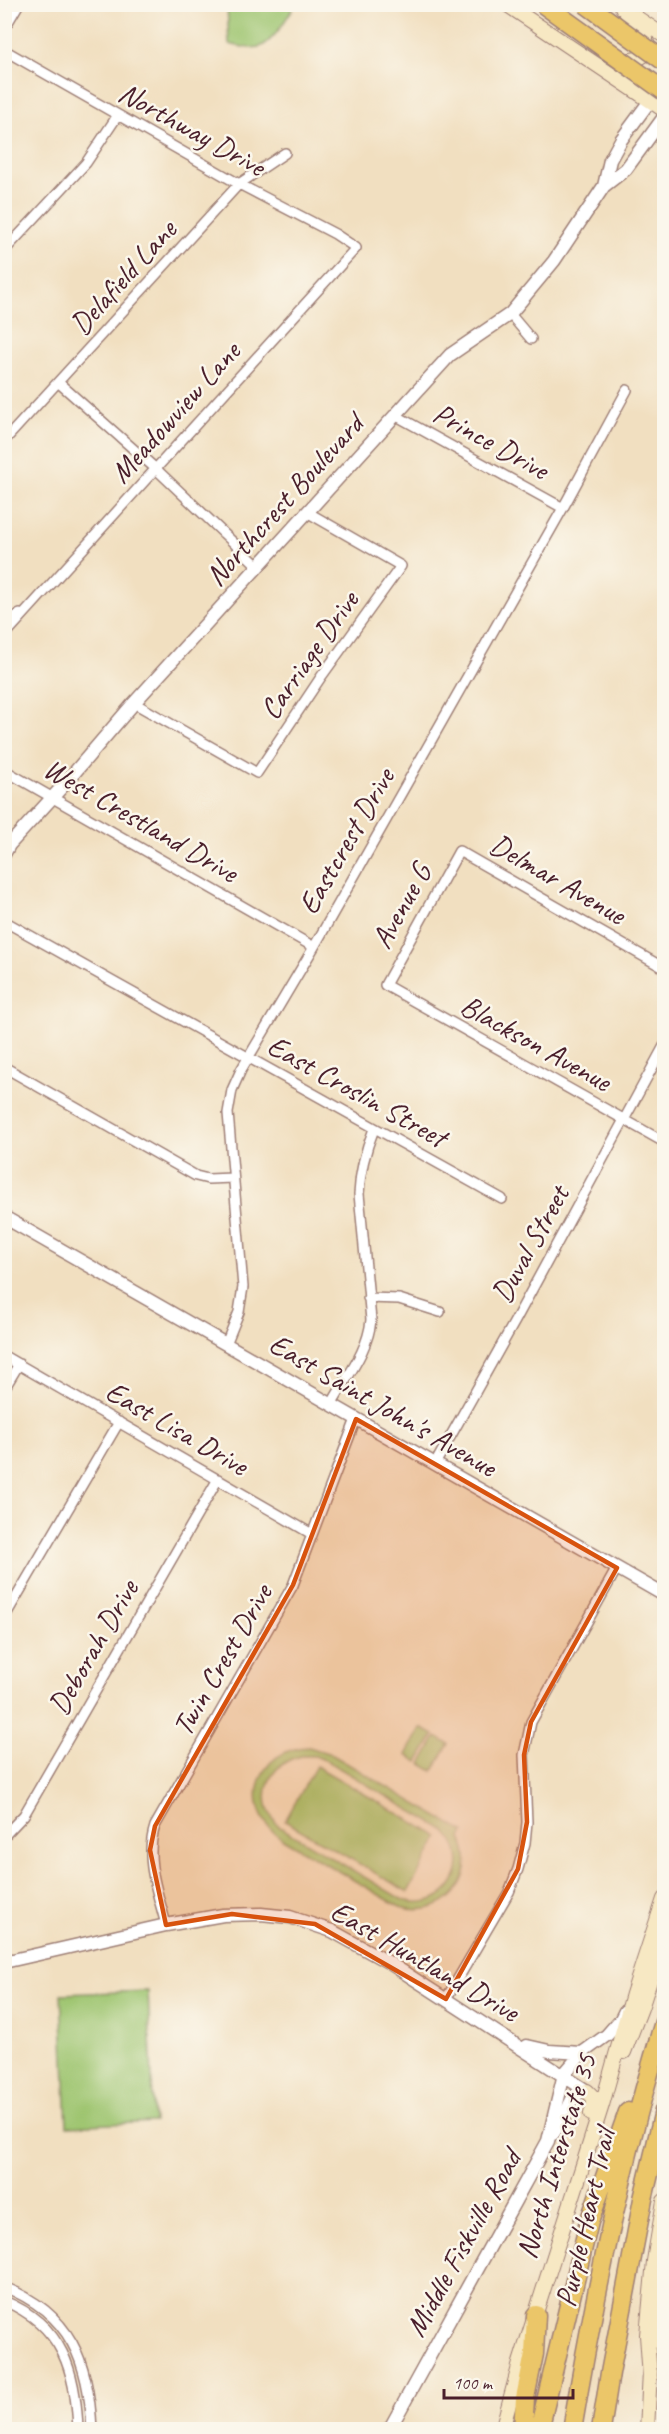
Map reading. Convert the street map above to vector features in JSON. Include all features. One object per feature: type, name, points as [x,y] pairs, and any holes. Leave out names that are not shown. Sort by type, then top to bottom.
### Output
[{"type":"highway","points":[[543,4],[658,95]]},
{"type":"highway","points":[[586,4],[664,61]]},
{"type":"highway","name":"Purple Heart Trail","points":[[572,2430],[605,2246],[664,2022]]},
{"type":"highway","points":[[539,2430],[589,2222],[632,2098],[657,2047]]},
{"type":"highway","name":"Purple Heart Trail","points":[[601,2430],[643,2199],[664,2111]]},
{"type":"highway","points":[[524,2430],[525,2398],[534,2354],[536,2315]]},
{"type":"highway","points":[[545,2430],[552,2378]]},
{"type":"main road","points":[[506,4],[583,55],[658,95],[664,110]]},
{"type":"main road","points":[[583,55],[632,60],[648,53],[649,49],[644,34],[620,6]]},
{"type":"main road","points":[[620,6],[664,36]]},
{"type":"main road","name":"North Interstate 35","points":[[502,2430],[602,2105],[633,1994],[664,1899]]},
{"type":"main road","points":[[602,2105],[641,2008],[664,1938]]},
{"type":"main road","points":[[497,2430],[528,2313],[595,2103],[593,2095],[587,2091]]},
{"type":"main road","points":[[650,2378],[647,2335],[654,2261],[664,2201]]},
{"type":"main road","points":[[647,2430],[650,2378],[664,2283]]},
{"type":"street","points":[[4,26],[17,4]]},
{"type":"street","name":"Northway Drive","points":[[4,50],[240,184],[335,234],[356,248]]},
{"type":"street","name":"Northcrest Boulevard","points":[[604,186],[610,160],[631,125],[658,95],[664,84]]},
{"type":"street","points":[[4,251],[66,187],[86,163],[118,115]]},
{"type":"street","name":"Northcrest Boulevard","points":[[4,854],[9,845],[134,703],[450,355],[510,314],[554,261],[604,186],[626,169],[664,117]]},
{"type":"street","name":"Delafield Lane","points":[[4,441],[240,184],[285,153]]},
{"type":"street","name":"Meadowview Lane","points":[[4,636],[356,248]]},
{"type":"street","points":[[510,314],[531,339]]},
{"type":"street","points":[[59,383],[156,469],[258,567]]},
{"type":"street","name":"Eastcrest Drive","points":[[226,1344],[239,1312],[243,1287],[228,1105],[236,1080],[563,508],[627,390]]},
{"type":"street","name":"Prince Drive","points":[[395,415],[563,508]]},
{"type":"street","name":"Carriage Drive","points":[[134,703],[257,772],[321,677],[401,566],[306,512]]},
{"type":"street","name":"Meadowview Lane","points":[[4,623],[31,607]]},
{"type":"street","name":"West Crestland Drive","points":[[4,770],[314,947]]},
{"type":"street","name":"Delmar Avenue","points":[[459,850],[664,968]]},
{"type":"street","name":"Avenue G","points":[[385,985],[459,850]]},
{"type":"street","name":"East Croslin Street","points":[[4,921],[502,1199]]},
{"type":"street","name":"Blackson Avenue","points":[[385,985],[664,1142]]},
{"type":"street","name":"Duval Street","points":[[435,1464],[515,1322],[664,1046]]},
{"type":"street","points":[[4,1067],[196,1176],[208,1179],[233,1178]]},
{"type":"street","points":[[331,1405],[367,1340],[371,1320],[359,1194],[364,1152],[374,1129]]},
{"type":"street","name":"East Saint John's Avenue","points":[[4,1217],[664,1595]]},
{"type":"street","points":[[368,1298],[399,1299],[440,1312]]},
{"type":"street","name":"East Lisa Drive","points":[[4,1356],[312,1534]]},
{"type":"street","points":[[4,1389],[19,1364]]},
{"type":"street","name":"Twin Crest Drive","points":[[166,1925],[152,1870],[150,1850],[154,1826],[293,1586],[356,1419]]},
{"type":"street","points":[[4,1618],[118,1422]]},
{"type":"street","name":"Deborah Drive","points":[[4,1836],[24,1815],[218,1479]]},
{"type":"street","points":[[446,1999],[509,1892],[518,1869],[525,1843],[527,1822],[524,1755],[531,1722],[617,1568]]},
{"type":"street","name":"East Huntland Drive","points":[[4,1962],[166,1925],[232,1914],[290,1917],[315,1924],[388,1962],[587,2091]]},
{"type":"street","points":[[564,2074],[582,2053],[607,2035],[621,2019],[633,1994]]},
{"type":"street","points":[[515,2043],[549,2051],[582,2053]]},
{"type":"street","name":"Middle Fiskville Road","points":[[389,2430],[548,2141],[564,2074]]},
{"type":"street","points":[[548,2141],[564,2117],[569,2101],[575,2094],[587,2091]]},
{"type":"street","points":[[4,2286],[37,2302],[64,2329],[82,2362],[91,2406],[92,2430]]},
{"type":"street","points":[[4,2301],[28,2313],[61,2348],[71,2370],[78,2430]]},
{"type":"street","points":[[52,2337],[64,2329]]},
{"type":"street","points":[[77,2406],[91,2406]]},
{"type":"highlighted area","points":[[356,1419],[617,1568],[531,1722],[524,1755],[527,1822],[518,1869],[446,1999],[315,1924],[232,1914],[166,1925],[150,1850],[155,1826],[293,1585]]},
{"type":"green space","points":[[227,4],[295,5],[272,38],[262,46],[254,48],[229,44]]},
{"type":"green space","points":[[421,1728],[434,1735],[418,1762],[406,1755]]},
{"type":"green space","points":[[436,1737],[449,1744],[433,1771],[421,1764]]},
{"type":"green space","points":[[309,1747],[331,1754],[464,1832],[461,1838],[466,1854],[466,1868],[462,1882],[454,1894],[430,1908],[416,1910],[400,1907],[281,1838],[268,1826],[260,1811],[257,1796],[259,1782],[266,1768],[277,1757],[291,1750]],"holes":[[[302,1756],[315,1756],[444,1830],[454,1843],[458,1857],[458,1870],[453,1882],[445,1892],[433,1899],[419,1902],[403,1900],[280,1827],[272,1817],[268,1806],[266,1795],[268,1784],[280,1766],[290,1760]]]},
{"type":"green space","points":[[316,1766],[439,1837],[408,1892],[285,1821]]},
{"type":"green space","points":[[148,1991],[154,2122],[67,2126],[61,1994]]}]
